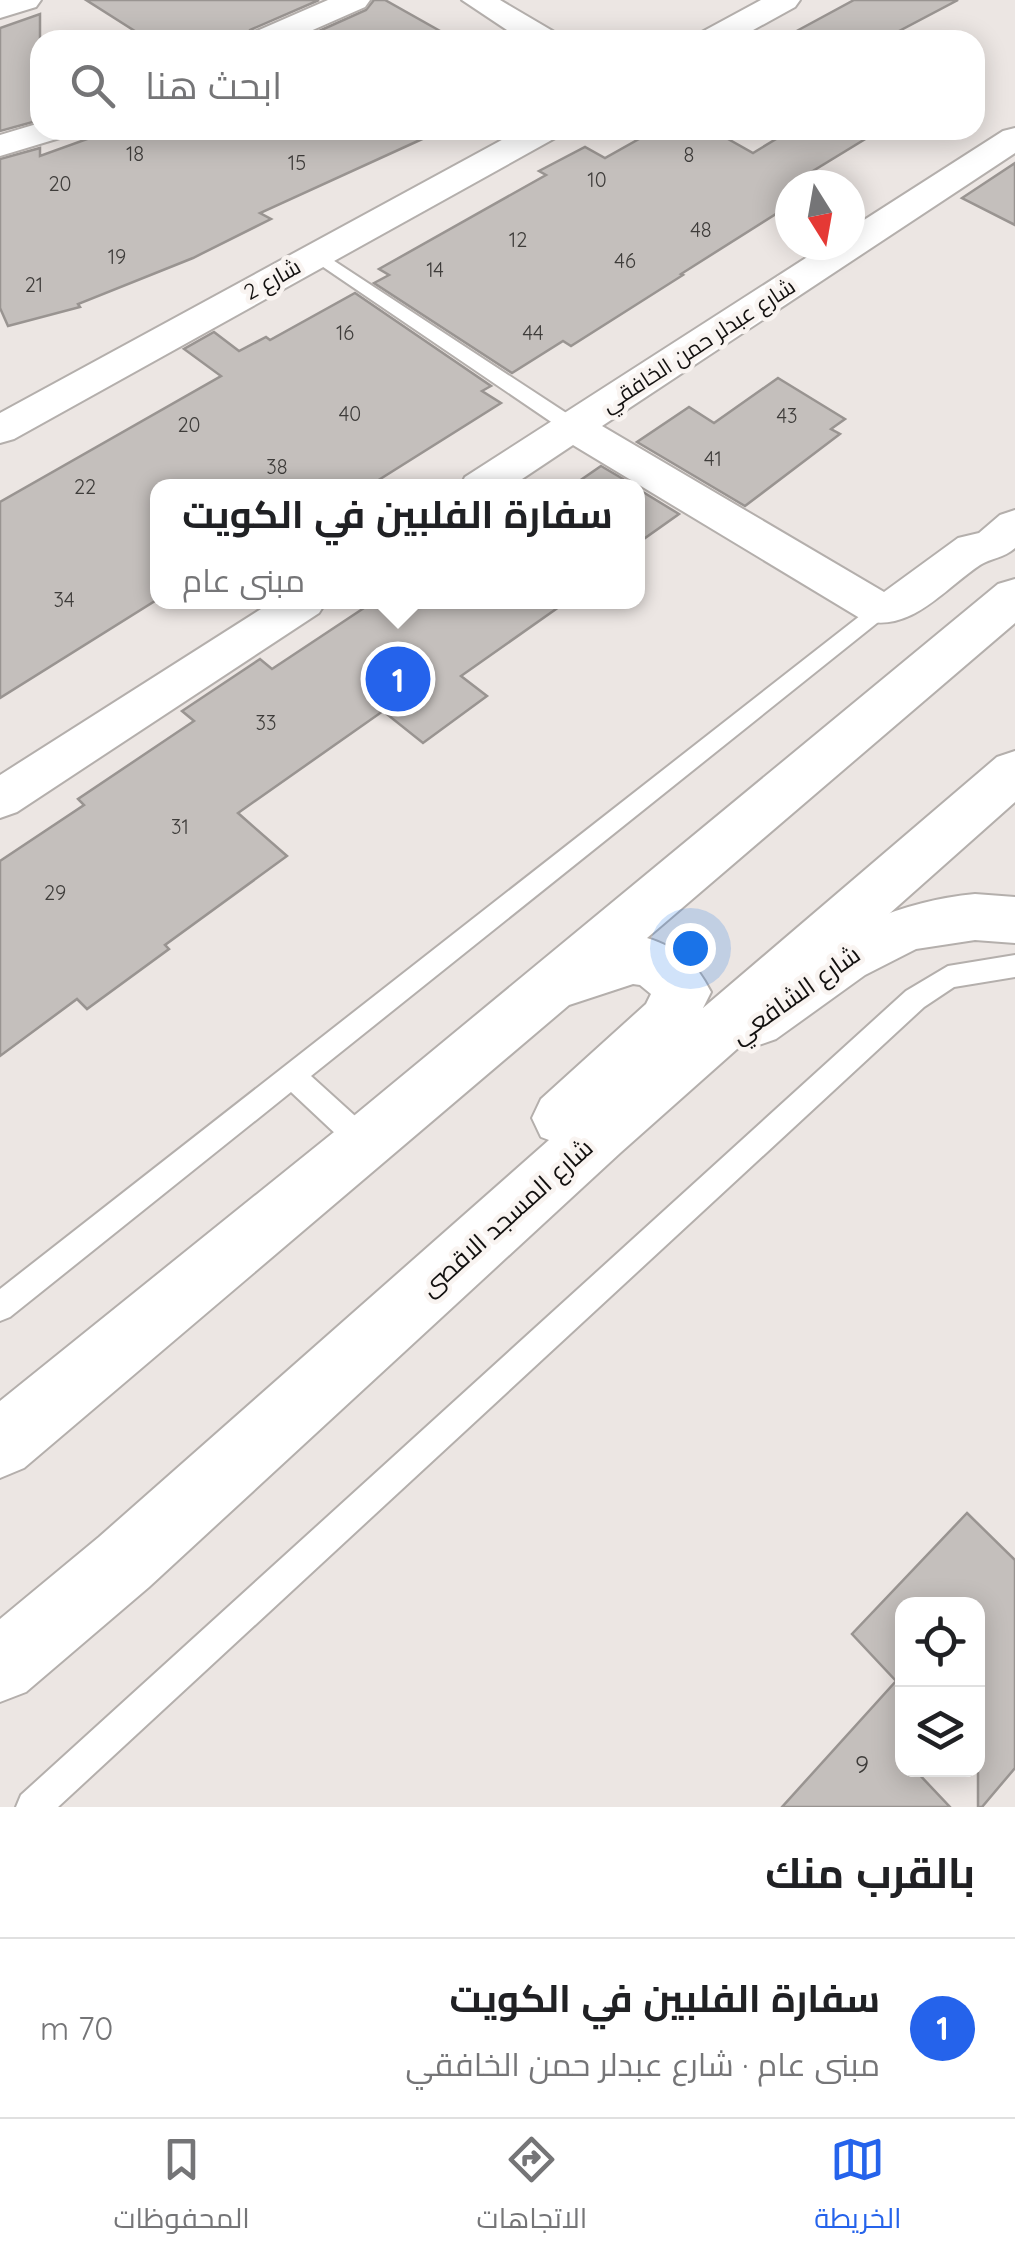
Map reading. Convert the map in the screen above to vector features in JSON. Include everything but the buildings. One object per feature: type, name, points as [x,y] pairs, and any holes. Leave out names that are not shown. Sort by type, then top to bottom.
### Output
[{"type":"main road","points":[[0,1444],[539,998],[1015,596]]},
{"type":"main road","name":"شارع المسجد الاقصى","points":[[0,1666],[124,1562],[599,1134],[1015,771]]},
{"type":"main road","name":"شارع الشافعي","points":[[599,1134],[864,944],[926,922],[981,914],[1010,959]]},
{"type":"main road","points":[[297,1406],[382,1283],[666,1022],[682,992],[670,972],[653,961],[610,964],[539,998]]},
{"type":"street","points":[[0,9],[25,0]]},
{"type":"street","points":[[286,30],[354,0]]},
{"type":"street","points":[[478,0],[529,30]]},
{"type":"street","points":[[729,30],[784,0]]},
{"type":"street","points":[[0,146],[30,137]]},
{"type":"street","name":"شارع عبدلر حمن الخافقي","points":[[491,479],[1015,138]]},
{"type":"street","name":"شارع 2","points":[[0,430],[527,140]]},
{"type":"street","points":[[572,426],[879,609],[894,607],[973,549],[1007,541]]},
{"type":"street","points":[[0,799],[293,609]]},
{"type":"lane","points":[[316,254],[572,426]]},
{"type":"lane","points":[[0,1307],[879,609]]},
{"type":"lane","points":[[32,1807],[915,999],[948,976],[1010,959]]},
{"type":"lane","points":[[294,1076],[365,1143]]},
{"type":"place","name":"سفارة الفلبين في الكويت","points":[[398,679]]}]
